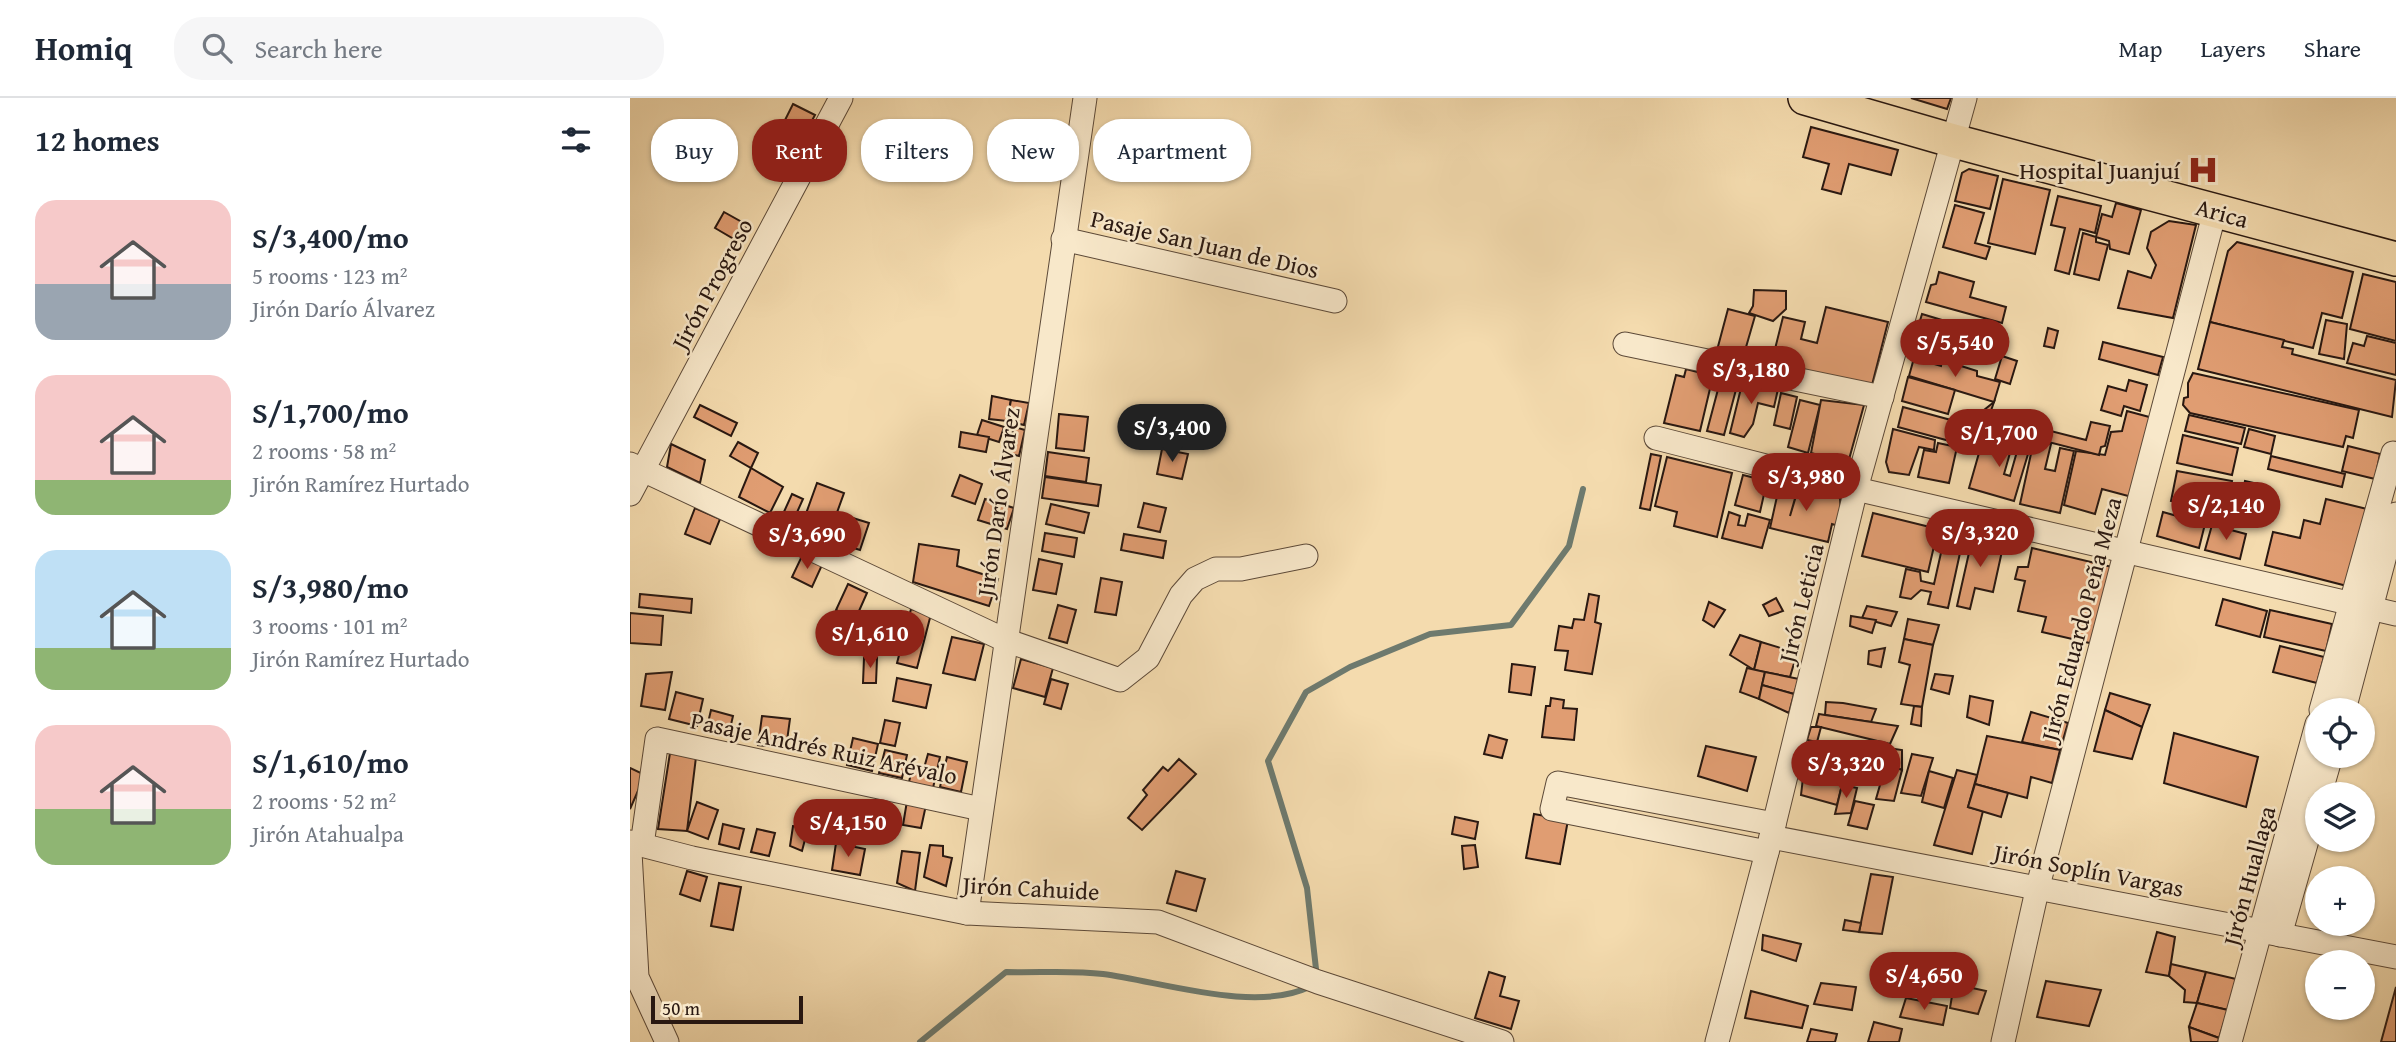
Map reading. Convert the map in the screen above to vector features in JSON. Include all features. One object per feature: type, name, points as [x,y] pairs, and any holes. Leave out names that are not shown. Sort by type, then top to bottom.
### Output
[{"type":"highway","name":"Arica","points":[[1805,98],[1954,141],[2396,259]]},
{"type":"street","name":"Jirón Progreso","points":[[630,494],[636,467],[841,98]]},
{"type":"street","name":"Jirón Darío Álvarez","points":[[967,913],[1085,98]]},
{"type":"street","name":"Jirón Leticia","points":[[1717,1042],[1771,837],[1856,489],[1965,98]]},
{"type":"street","name":"Jirón Eduardo Peña Meza","points":[[2003,1042],[2038,886],[2215,211]]},
{"type":"street","name":"Pasaje San Juan de Dios","points":[[1063,239],[1335,301]]},
{"type":"street","points":[[1625,344],[1882,397]]},
{"type":"street","points":[[1656,438],[1856,489],[2396,614]]},
{"type":"street","points":[[2324,698],[2393,453],[2396,455]]},
{"type":"street","points":[[636,467],[1005,640],[1120,680],[1148,658],[1181,595],[1195,579],[1216,569],[1241,569],[1306,556]]},
{"type":"street","points":[[2347,698],[2373,609],[2396,513]]},
{"type":"street","name":"Pasaje Andrés Ruiz Arévalo","points":[[634,846],[657,740],[981,809]]},
{"type":"street","name":"Jirón Huallaga","points":[[2271,933],[2307,768]]},
{"type":"street","name":"Jirón Soplín Vargas","points":[[1771,837],[1558,783],[1552,809],[1771,837],[2038,886],[2396,957]]},
{"type":"street","name":"Jirón Huallaga","points":[[2230,1042],[2305,838]]},
{"type":"street","points":[[634,846],[633,978],[667,1042]]},
{"type":"street","name":"Jirón Cahuide","points":[[634,846],[967,913],[1158,922],[1318,982],[1503,1042]]},
{"type":"building","points":[[1911,98],[1951,98],[1947,109]]},
{"type":"building","points":[[793,104],[815,115],[813,119],[786,119]]},
{"type":"building","points":[[1811,127],[1898,150],[1891,175],[1849,164],[1841,194],[1822,189],[1829,164],[1803,157]]},
{"type":"building","points":[[1969,169],[1998,176],[1990,209],[1955,201],[1962,173]]},
{"type":"building","points":[[2003,179],[2050,190],[2035,254],[1988,243]]},
{"type":"building","points":[[2058,196],[2101,206],[2095,233],[2080,229],[2069,274],[2055,270],[2065,228],[2051,225]]},
{"type":"building","points":[[2116,203],[2141,210],[2129,254],[2110,249],[2109,241],[2096,237],[2102,214],[2112,217]]},
{"type":"building","points":[[1955,205],[1984,213],[1975,243],[1990,247],[1986,259],[1943,247]]},
{"type":"building","points":[[724,212],[747,225],[739,242],[715,228]]},
{"type":"building","points":[[2169,221],[2196,225],[2173,318],[2118,308],[2128,271],[2151,278],[2156,265],[2147,248],[2151,232]]},
{"type":"building","points":[[2083,233],[2096,237],[2096,242],[2108,245],[2099,280],[2074,274]]},
{"type":"building","points":[[2237,242],[2353,272],[2342,318],[2322,313],[2313,348],[2210,322],[2228,251]]},
{"type":"building","points":[[1939,272],[1974,282],[1970,297],[2006,307],[2002,323],[1926,302],[1931,285],[1936,284]]},
{"type":"building","points":[[2363,274],[2396,282],[2396,341],[2350,329]]},
{"type":"building","points":[[1754,290],[1786,291],[1786,309],[1773,321],[1749,313],[1753,306]]},
{"type":"building","points":[[1826,307],[1888,322],[1871,389],[1771,365],[1783,317],[1805,322],[1801,339],[1817,343]]},
{"type":"building","points":[[1728,309],[1755,316],[1742,361],[1716,354]]},
{"type":"building","points":[[1922,314],[1965,327],[1958,352],[1939,347],[1935,361],[1910,354]]},
{"type":"building","points":[[2326,320],[2347,324],[2344,359],[2319,354]]},
{"type":"building","points":[[2210,322],[2284,340],[2282,347],[2293,349],[2292,354],[2396,380],[2392,417],[2198,369]]},
{"type":"building","points":[[1970,327],[2000,335],[1997,347],[1979,343],[1973,362],[1962,359]]},
{"type":"building","points":[[2048,328],[2058,331],[2054,348],[2044,346]]},
{"type":"building","points":[[2367,336],[2396,343],[2396,375],[2347,363],[2353,343],[2364,346]]},
{"type":"building","points":[[2103,342],[2163,357],[2158,375],[2099,359]]},
{"type":"building","points":[[2002,356],[2017,361],[2010,384],[1995,379]]},
{"type":"building","points":[[1914,358],[1941,366],[1942,360],[1977,371],[1977,376],[2000,382],[1994,402],[1909,376]]},
{"type":"building","points":[[1686,369],[1713,376],[1700,431],[1664,423],[1676,375],[1684,377]]},
{"type":"building","points":[[2193,373],[2359,410],[2353,438],[2346,436],[2343,447],[2190,413],[2183,405],[2184,398],[2188,397],[2188,383]]},
{"type":"building","points":[[1908,377],[1955,390],[1948,414],[1902,401]]},
{"type":"building","points":[[1721,378],[1738,382],[1724,435],[1707,431]]},
{"type":"building","points":[[1743,380],[1778,389],[1774,407],[1758,403],[1753,424],[1744,437],[1730,433]]},
{"type":"building","points":[[2129,380],[2147,385],[2140,411],[2124,406],[2121,416],[2101,410],[2108,386],[2126,391]]},
{"type":"building","points":[[1781,393],[1797,397],[1790,429],[1774,425]]},
{"type":"building","points":[[992,396],[1011,400],[1007,421],[989,419]]},
{"type":"building","points":[[1011,400],[1029,403],[1024,425],[1007,421]]},
{"type":"building","points":[[1800,400],[1820,405],[1808,453],[1788,447]]},
{"type":"building","points":[[1821,400],[1864,405],[1848,463],[1811,453]]},
{"type":"building","points":[[1994,402],[1980,442],[1964,438],[1969,422]]},
{"type":"building","points":[[700,405],[737,423],[731,436],[694,417]]},
{"type":"building","points":[[1903,407],[1962,423],[1957,443],[1898,427]]},
{"type":"building","points":[[2127,411],[2153,418],[2132,497],[2102,489],[2095,514],[2064,505],[2076,451],[2105,455],[2111,432],[2122,431]]},
{"type":"building","points":[[1059,414],[1088,417],[1084,451],[1056,448]]},
{"type":"building","points":[[2189,415],[2245,428],[2241,444],[2185,431]]},
{"type":"building","points":[[982,420],[1004,427],[999,442],[977,435]]},
{"type":"building","points":[[2091,422],[2110,426],[2105,446],[2101,447],[2099,455],[2025,436],[2027,425],[2086,440]]},
{"type":"building","points":[[1996,425],[2003,427],[1997,449],[2010,453],[2004,474],[2010,476],[2020,441],[2031,444],[2014,501],[1969,488],[1983,439],[1992,441]]},
{"type":"building","points":[[1014,427],[1025,430],[1019,456],[1007,453]]},
{"type":"building","points":[[1893,429],[1935,440],[1934,450],[1919,447],[1909,475],[1889,472],[1886,462]]},
{"type":"building","points":[[2249,429],[2275,436],[2271,454],[2244,447]]},
{"type":"building","points":[[961,432],[989,437],[986,452],[959,447]]},
{"type":"building","points":[[2183,435],[2238,448],[2232,475],[2177,463]]},
{"type":"building","points":[[2034,440],[2051,444],[2045,469],[2055,471],[2060,448],[2074,451],[2060,513],[2020,504]]},
{"type":"building","points":[[738,442],[758,453],[751,468],[730,456]]},
{"type":"building","points":[[1938,443],[1957,447],[1949,483],[1918,477],[1924,450],[1936,452]]},
{"type":"building","points":[[671,444],[705,460],[700,483],[667,467]]},
{"type":"building","points":[[2348,446],[2380,454],[2375,479],[2342,471]]},
{"type":"building","points":[[1162,449],[1188,454],[1182,479],[1157,474]]},
{"type":"building","points":[[1048,452],[1089,458],[1086,482],[1045,476]]},
{"type":"building","points":[[1651,454],[1661,456],[1650,510],[1640,508]]},
{"type":"building","points":[[2271,456],[2345,474],[2342,487],[2268,469]]},
{"type":"building","points":[[1667,457],[1732,473],[1717,537],[1674,526],[1677,512],[1655,506]]},
{"type":"building","points":[[751,468],[783,487],[770,513],[739,497]]},
{"type":"building","points":[[2177,471],[2232,481],[2229,495],[2218,510],[2171,501]]},
{"type":"building","points":[[960,475],[982,484],[975,504],[952,496]]},
{"type":"building","points":[[1743,475],[1767,481],[1760,512],[1735,505]]},
{"type":"building","points":[[1045,477],[1101,485],[1098,506],[1042,498]]},
{"type":"building","points":[[2245,481],[2267,486],[2260,516],[2239,511]]},
{"type":"building","points":[[817,483],[844,493],[830,532],[803,522]]},
{"type":"building","points":[[1780,483],[1798,488],[1790,516],[1799,486],[1840,498],[1842,527],[1832,524],[1828,542],[1770,528]]},
{"type":"building","points":[[792,494],[803,499],[794,519],[783,514]]},
{"type":"building","points":[[985,499],[1014,508],[1007,529],[978,520]]},
{"type":"building","points":[[2326,499],[2367,509],[2347,586],[2265,565],[2273,532],[2300,538],[2304,520],[2320,524]]},
{"type":"building","points":[[1144,503],[1166,508],[1160,532],[1138,527]]},
{"type":"building","points":[[1051,504],[1089,513],[1084,533],[1046,524]]},
{"type":"building","points":[[695,508],[720,519],[710,544],[685,534]]},
{"type":"building","points":[[1729,512],[1740,516],[1738,525],[1745,526],[1748,514],[1770,520],[1762,548],[1722,538]]},
{"type":"building","points":[[2163,512],[2205,524],[2199,548],[2157,536]]},
{"type":"building","points":[[1873,513],[1938,529],[1928,572],[1862,556]]},
{"type":"building","points":[[843,515],[869,523],[860,550],[835,542]]},
{"type":"building","points":[[2212,525],[2246,534],[2240,559],[2205,550]]},
{"type":"building","points":[[1947,526],[1965,530],[1948,608],[1928,604],[1931,592],[1921,590],[1911,599],[1900,597],[1906,569],[1920,572],[1921,581],[1934,584]]},
{"type":"building","points":[[1045,533],[1077,538],[1074,557],[1042,551]]},
{"type":"building","points":[[1124,534],[1166,541],[1163,558],[1121,550]]},
{"type":"building","points":[[1973,535],[2004,542],[1993,592],[1975,588],[1970,609],[1957,606]]},
{"type":"building","points":[[919,544],[959,550],[957,566],[998,579],[989,606],[913,582]]},
{"type":"building","points":[[2032,548],[2112,567],[2094,644],[2042,632],[2046,617],[2018,611],[2025,581],[2015,579],[2018,567],[2028,567]]},
{"type":"building","points":[[802,556],[822,565],[812,587],[792,577]]},
{"type":"building","points":[[1039,559],[1062,564],[1056,594],[1033,590]]},
{"type":"building","points":[[1101,578],[1122,582],[1116,615],[1095,612]]},
{"type":"building","points":[[848,584],[867,593],[855,620],[836,610]]},
{"type":"building","points":[[640,594],[692,599],[691,613],[639,607]]},
{"type":"building","points":[[1589,594],[1599,596],[1595,622],[1601,624],[1592,674],[1565,670],[1568,651],[1555,650],[1559,626],[1572,628],[1574,619],[1584,620]]},
{"type":"building","points":[[1776,598],[1783,611],[1769,616],[1763,605]]},
{"type":"building","points":[[2223,599],[2267,611],[2260,637],[2216,625]]},
{"type":"building","points":[[1709,602],[1725,610],[1714,627],[1703,620]]},
{"type":"building","points":[[1058,605],[1076,610],[1067,643],[1049,638]]},
{"type":"building","points":[[1867,606],[1897,612],[1891,626],[1862,618]]},
{"type":"building","points":[[911,609],[931,614],[917,668],[897,663]]},
{"type":"building","points":[[2270,610],[2332,624],[2326,651],[2264,637]]},
{"type":"building","points":[[630,613],[663,616],[661,645],[630,643]]},
{"type":"building","points":[[1851,616],[1876,620],[1872,633],[1850,626]]},
{"type":"building","points":[[1908,619],[1939,625],[1933,645],[1904,639]]},
{"type":"building","points":[[887,627],[897,629],[892,651],[882,649]]},
{"type":"building","points":[[1740,635],[1761,642],[1754,670],[1730,655]]},
{"type":"building","points":[[952,637],[984,644],[975,680],[943,673]]},
{"type":"building","points":[[1904,639],[1933,645],[1922,707],[1901,704],[1910,665],[1899,662]]},
{"type":"building","points":[[1761,642],[1797,653],[1790,677],[1754,670]]},
{"type":"building","points":[[2280,646],[2324,657],[2317,683],[2273,672]]},
{"type":"building","points":[[1885,648],[1881,667],[1868,664],[1869,651]]},
{"type":"building","points":[[864,658],[877,658],[876,683],[863,683]]},
{"type":"building","points":[[1021,659],[1053,668],[1045,697],[1013,688]]},
{"type":"building","points":[[1512,664],[1535,667],[1531,695],[1509,692]]},
{"type":"building","points":[[1747,668],[1765,672],[1759,699],[1740,692]]},
{"type":"building","points":[[672,672],[665,710],[641,706],[646,674]]},
{"type":"building","points":[[1765,672],[1799,679],[1794,694],[1762,685]]},
{"type":"building","points":[[1935,674],[1953,676],[1949,694],[1931,689]]},
{"type":"building","points":[[897,678],[931,685],[926,708],[893,701]]},
{"type":"building","points":[[1051,679],[1068,684],[1061,709],[1044,704]]},
{"type":"building","points":[[1762,685],[1794,694],[1789,713],[1759,699]]},
{"type":"building","points":[[676,692],[703,699],[697,726],[669,719]]},
{"type":"building","points":[[2110,693],[2150,705],[2142,727],[2105,710]]},
{"type":"building","points":[[1970,696],[1993,701],[1989,725],[1967,717]]},
{"type":"building","points":[[1551,698],[1564,700],[1563,708],[1577,709],[1574,740],[1542,737],[1546,706],[1550,706]]},
{"type":"building","points":[[1826,702],[1876,709],[1871,722],[1825,715]]},
{"type":"building","points":[[1914,706],[1922,707],[1921,726],[1911,724]]},
{"type":"building","points":[[711,710],[733,716],[729,733],[707,727]]},
{"type":"building","points":[[2105,710],[2142,727],[2132,759],[2094,751]]},
{"type":"building","points":[[2031,712],[2068,723],[2060,750],[2022,742]]},
{"type":"building","points":[[1819,714],[1898,726],[1890,744],[1816,726]]},
{"type":"building","points":[[762,716],[790,719],[786,748],[758,745]]},
{"type":"building","points":[[885,720],[900,723],[895,746],[880,743]]},
{"type":"building","points":[[1811,727],[1821,727],[1817,742],[1807,740]]},
{"type":"building","points":[[2174,733],[2258,757],[2246,807],[2164,783]]},
{"type":"building","points":[[1489,735],[1507,740],[1502,758],[1484,754]]},
{"type":"building","points":[[1987,736],[2060,750],[2052,783],[2031,777],[2027,798],[1975,784]]},
{"type":"building","points":[[853,738],[878,744],[872,771],[847,765]]},
{"type":"building","points":[[1706,746],[1756,757],[1747,791],[1698,776]]},
{"type":"building","points":[[1888,748],[1902,750],[1902,770],[1886,764]]},
{"type":"building","points":[[885,750],[907,755],[902,778],[879,773]]},
{"type":"building","points":[[670,753],[696,757],[687,831],[658,829]]},
{"type":"building","points":[[928,754],[940,757],[933,788],[909,782],[913,765],[924,768]]},
{"type":"building","points":[[1912,754],[1933,758],[1921,796],[1901,793]]},
{"type":"building","points":[[947,757],[967,762],[961,792],[940,787]]},
{"type":"building","points":[[1179,759],[1196,774],[1142,830],[1128,818],[1147,795],[1143,790],[1163,767],[1168,771]]},
{"type":"building","points":[[1886,764],[1902,770],[1894,801],[1876,799]]},
{"type":"building","points":[[630,768],[645,775],[630,809]]},
{"type":"building","points":[[1957,770],[1977,775],[1968,807],[1983,811],[1972,854],[1934,845]]},
{"type":"building","points":[[1929,771],[1953,778],[1944,808],[1922,802]]},
{"type":"building","points":[[1803,778],[1842,785],[1837,805],[1801,795]]},
{"type":"building","points":[[1975,784],[2008,793],[2001,817],[1968,807]]},
{"type":"building","points":[[1842,785],[1857,788],[1851,813],[1835,814]]},
{"type":"building","points":[[907,801],[926,805],[921,828],[903,825]]},
{"type":"building","points":[[1855,801],[1874,805],[1867,829],[1848,825]]},
{"type":"building","points":[[697,802],[718,810],[708,839],[687,831]]},
{"type":"building","points":[[1534,814],[1568,820],[1560,864],[1526,858]]},
{"type":"building","points":[[1455,817],[1478,822],[1475,839],[1452,834]]},
{"type":"building","points":[[723,824],[744,829],[739,849],[719,844]]},
{"type":"building","points":[[793,826],[808,828],[802,851],[790,846]]},
{"type":"building","points":[[757,829],[775,833],[769,856],[751,852]]},
{"type":"building","points":[[836,843],[865,849],[860,875],[832,870]]},
{"type":"building","points":[[930,845],[943,846],[943,856],[952,858],[946,886],[924,877]]},
{"type":"building","points":[[1475,845],[1478,867],[1464,869],[1462,846]]},
{"type":"building","points":[[902,851],[920,853],[915,891],[897,883]]},
{"type":"building","points":[[687,871],[707,877],[700,901],[680,894]]},
{"type":"building","points":[[1176,871],[1205,879],[1196,911],[1167,903]]},
{"type":"building","points":[[1871,874],[1893,877],[1882,934],[1859,932]]},
{"type":"building","points":[[719,883],[741,887],[733,930],[711,926]]},
{"type":"building","points":[[1845,920],[1861,923],[1859,932],[1843,930]]},
{"type":"building","points":[[2157,932],[2175,937],[2169,976],[2146,972]]},
{"type":"building","points":[[1763,935],[1801,944],[1796,961],[1762,950]]},
{"type":"building","points":[[2171,964],[2206,972],[2197,1003],[2184,1002],[2185,990],[2169,976]]},
{"type":"building","points":[[1489,972],[1505,977],[1500,996],[1519,1001],[1511,1029],[1475,1018]]},
{"type":"building","points":[[2206,972],[2236,979],[2228,1010],[2197,1003]]},
{"type":"building","points":[[2046,981],[2101,990],[2089,1026],[2037,1017]]},
{"type":"building","points":[[1821,983],[1856,987],[1852,1010],[1814,1004]]},
{"type":"building","points":[[1954,984],[1986,991],[1978,1014],[1950,1008]]},
{"type":"building","points":[[2396,987],[2396,1042],[2381,1042]]},
{"type":"building","points":[[1751,991],[1808,1006],[1802,1028],[1745,1018]]},
{"type":"building","points":[[1906,998],[1947,1006],[1943,1025],[1900,1017]]},
{"type":"building","points":[[2197,1003],[2228,1010],[2219,1038],[2189,1027]]},
{"type":"building","points":[[1874,1022],[1902,1029],[1899,1042],[1868,1042]]},
{"type":"building","points":[[2189,1027],[2219,1038],[2218,1042],[2191,1042]]},
{"type":"building","points":[[1811,1029],[1837,1034],[1835,1042],[1807,1042]]},
{"type":"waterway","points":[[1317,978],[1307,888],[1268,761],[1306,692],[1350,667],[1430,634],[1511,625],[1569,546],[1583,489]]},
{"type":"waterway","points":[[920,1042],[1006,972],[1103,974],[1236,996],[1287,994],[1309,987]]},
{"type":"place","name":"Hospital Juanjuí","points":[[2203,170]]}]
